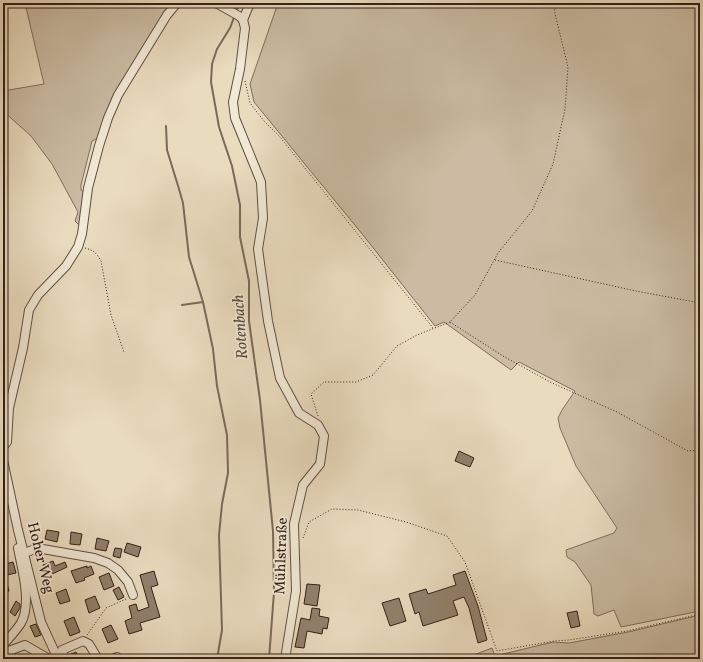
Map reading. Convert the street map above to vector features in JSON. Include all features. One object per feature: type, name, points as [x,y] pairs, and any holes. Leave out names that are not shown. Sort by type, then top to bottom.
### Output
[{"type":"street","points":[[3,447],[7,442],[9,408],[23,348],[29,310],[38,295],[66,266],[78,247],[82,234],[88,188],[99,146],[111,112],[118,95],[167,15],[177,3]]},
{"type":"street","points":[[216,3],[238,16],[250,3]]},
{"type":"street","name":"Mühlstraße","points":[[238,16],[245,28],[233,102],[235,118],[260,182],[263,218],[258,249],[268,321],[280,378],[299,413],[318,425],[324,436],[320,464],[304,485],[294,524],[296,591],[285,659]]},
{"type":"street","name":"Hoher Weg","points":[[3,460],[18,530],[25,553],[41,622],[58,659]]},
{"type":"street","points":[[3,645],[21,622],[26,605],[23,575],[16,535],[18,530]]},
{"type":"street","points":[[25,553],[37,548],[94,558],[108,563],[118,570],[128,582],[133,595]]},
{"type":"street","points":[[11,636],[49,659]]},
{"type":"street","points":[[64,659],[62,650],[83,641],[90,644],[98,659]]},
{"type":"street","points":[[3,653],[25,645]]},
{"type":"path","points":[[320,422],[311,394],[324,382],[356,382],[373,375],[397,346],[417,334],[450,322],[475,295],[494,260],[532,211],[552,164],[565,109],[568,67],[555,14],[554,3]]},
{"type":"path","points":[[245,81],[250,103],[264,121],[280,137],[434,329]]},
{"type":"path","points":[[78,247],[91,249],[97,254],[101,261],[111,315],[124,352]]},
{"type":"path","points":[[494,260],[636,291],[700,303]]},
{"type":"path","points":[[450,322],[503,356],[552,382],[618,412],[688,451],[700,450]]},
{"type":"path","points":[[301,543],[309,522],[332,509],[358,510],[406,522],[447,536],[465,562],[497,651],[554,640],[569,640],[627,631],[700,614]]},
{"type":"path","points":[[86,635],[106,608],[133,595]]},
{"type":"shaded area","points":[[25,3],[173,3],[98,138],[92,141],[81,185],[81,190],[86,194],[81,227],[75,221],[78,212],[52,164],[31,136],[3,111],[3,91],[44,84]]},
{"type":"shaded area","points":[[278,3],[700,3],[700,611],[621,627],[614,610],[598,616],[594,614],[591,585],[575,562],[567,557],[566,550],[614,533],[617,528],[576,466],[560,428],[558,418],[575,391],[519,362],[511,370],[444,322],[435,326],[254,102],[250,84]]},
{"type":"shaded area","points":[[700,615],[700,659],[463,659],[492,648],[495,656],[553,642],[569,643],[628,632]]},
{"type":"building","points":[[459,451],[474,458],[470,467],[455,461]]},
{"type":"building","points":[[47,530],[59,532],[57,542],[45,539]]},
{"type":"building","points":[[71,532],[82,534],[80,545],[70,544]]},
{"type":"building","points":[[97,538],[109,541],[106,551],[95,549]]},
{"type":"building","points":[[127,543],[141,547],[138,557],[124,552]]},
{"type":"building","points":[[115,548],[122,549],[120,558],[113,556]]},
{"type":"building","points":[[53,561],[55,566],[65,562],[67,567],[48,576],[43,565]]},
{"type":"building","points":[[13,562],[16,573],[7,575],[5,564]]},
{"type":"building","points":[[87,566],[87,568],[91,566],[94,574],[84,578],[85,580],[76,583],[71,571]]},
{"type":"building","points":[[154,571],[158,585],[151,587],[160,617],[140,623],[142,630],[129,634],[125,621],[132,618],[129,606],[136,604],[138,611],[149,607],[140,575]]},
{"type":"building","points":[[465,571],[478,606],[487,640],[478,643],[469,608],[464,597],[453,601],[458,615],[423,626],[419,612],[415,614],[409,594],[426,589],[428,594],[456,585],[453,575]]},
{"type":"building","points":[[109,573],[114,586],[104,590],[99,577]]},
{"type":"building","points":[[5,576],[9,591],[3,592],[3,577]]},
{"type":"building","points":[[307,584],[320,585],[317,606],[304,604]]},
{"type":"building","points":[[119,587],[124,597],[118,600],[113,590]]},
{"type":"building","points":[[66,589],[70,601],[60,604],[56,593]]},
{"type":"building","points":[[95,596],[100,608],[89,613],[85,600]]},
{"type":"building","points":[[399,598],[406,621],[390,626],[382,603]]},
{"type":"building","points":[[16,601],[20,604],[20,608],[15,616],[10,612]]},
{"type":"building","points":[[312,608],[320,609],[319,616],[329,618],[327,629],[323,628],[322,634],[307,631],[304,648],[295,647],[301,618],[310,620]]},
{"type":"building","points":[[577,611],[580,626],[571,628],[567,613]]},
{"type":"building","points":[[74,617],[80,632],[70,636],[64,621]]},
{"type":"building","points":[[36,624],[41,635],[35,637],[30,626]]},
{"type":"building","points":[[111,625],[118,639],[108,643],[102,629]]},
{"type":"building","points":[[76,652],[79,659],[69,659],[69,655]]},
{"type":"waterway","name":"Rotenbach","points":[[236,11],[240,3]]},
{"type":"waterway","name":"Rotenbach","points":[[235,15],[230,28],[217,49],[212,64],[211,82],[219,127],[232,166],[240,205],[240,237],[249,281],[249,321],[260,400],[273,531],[274,592],[269,659]]},
{"type":"waterway","points":[[166,126],[167,150],[183,203],[189,257],[203,302],[213,349],[217,386],[227,435],[228,473],[222,504],[219,535],[222,630],[217,659]]},
{"type":"waterway","points":[[182,305],[203,302]]}]
